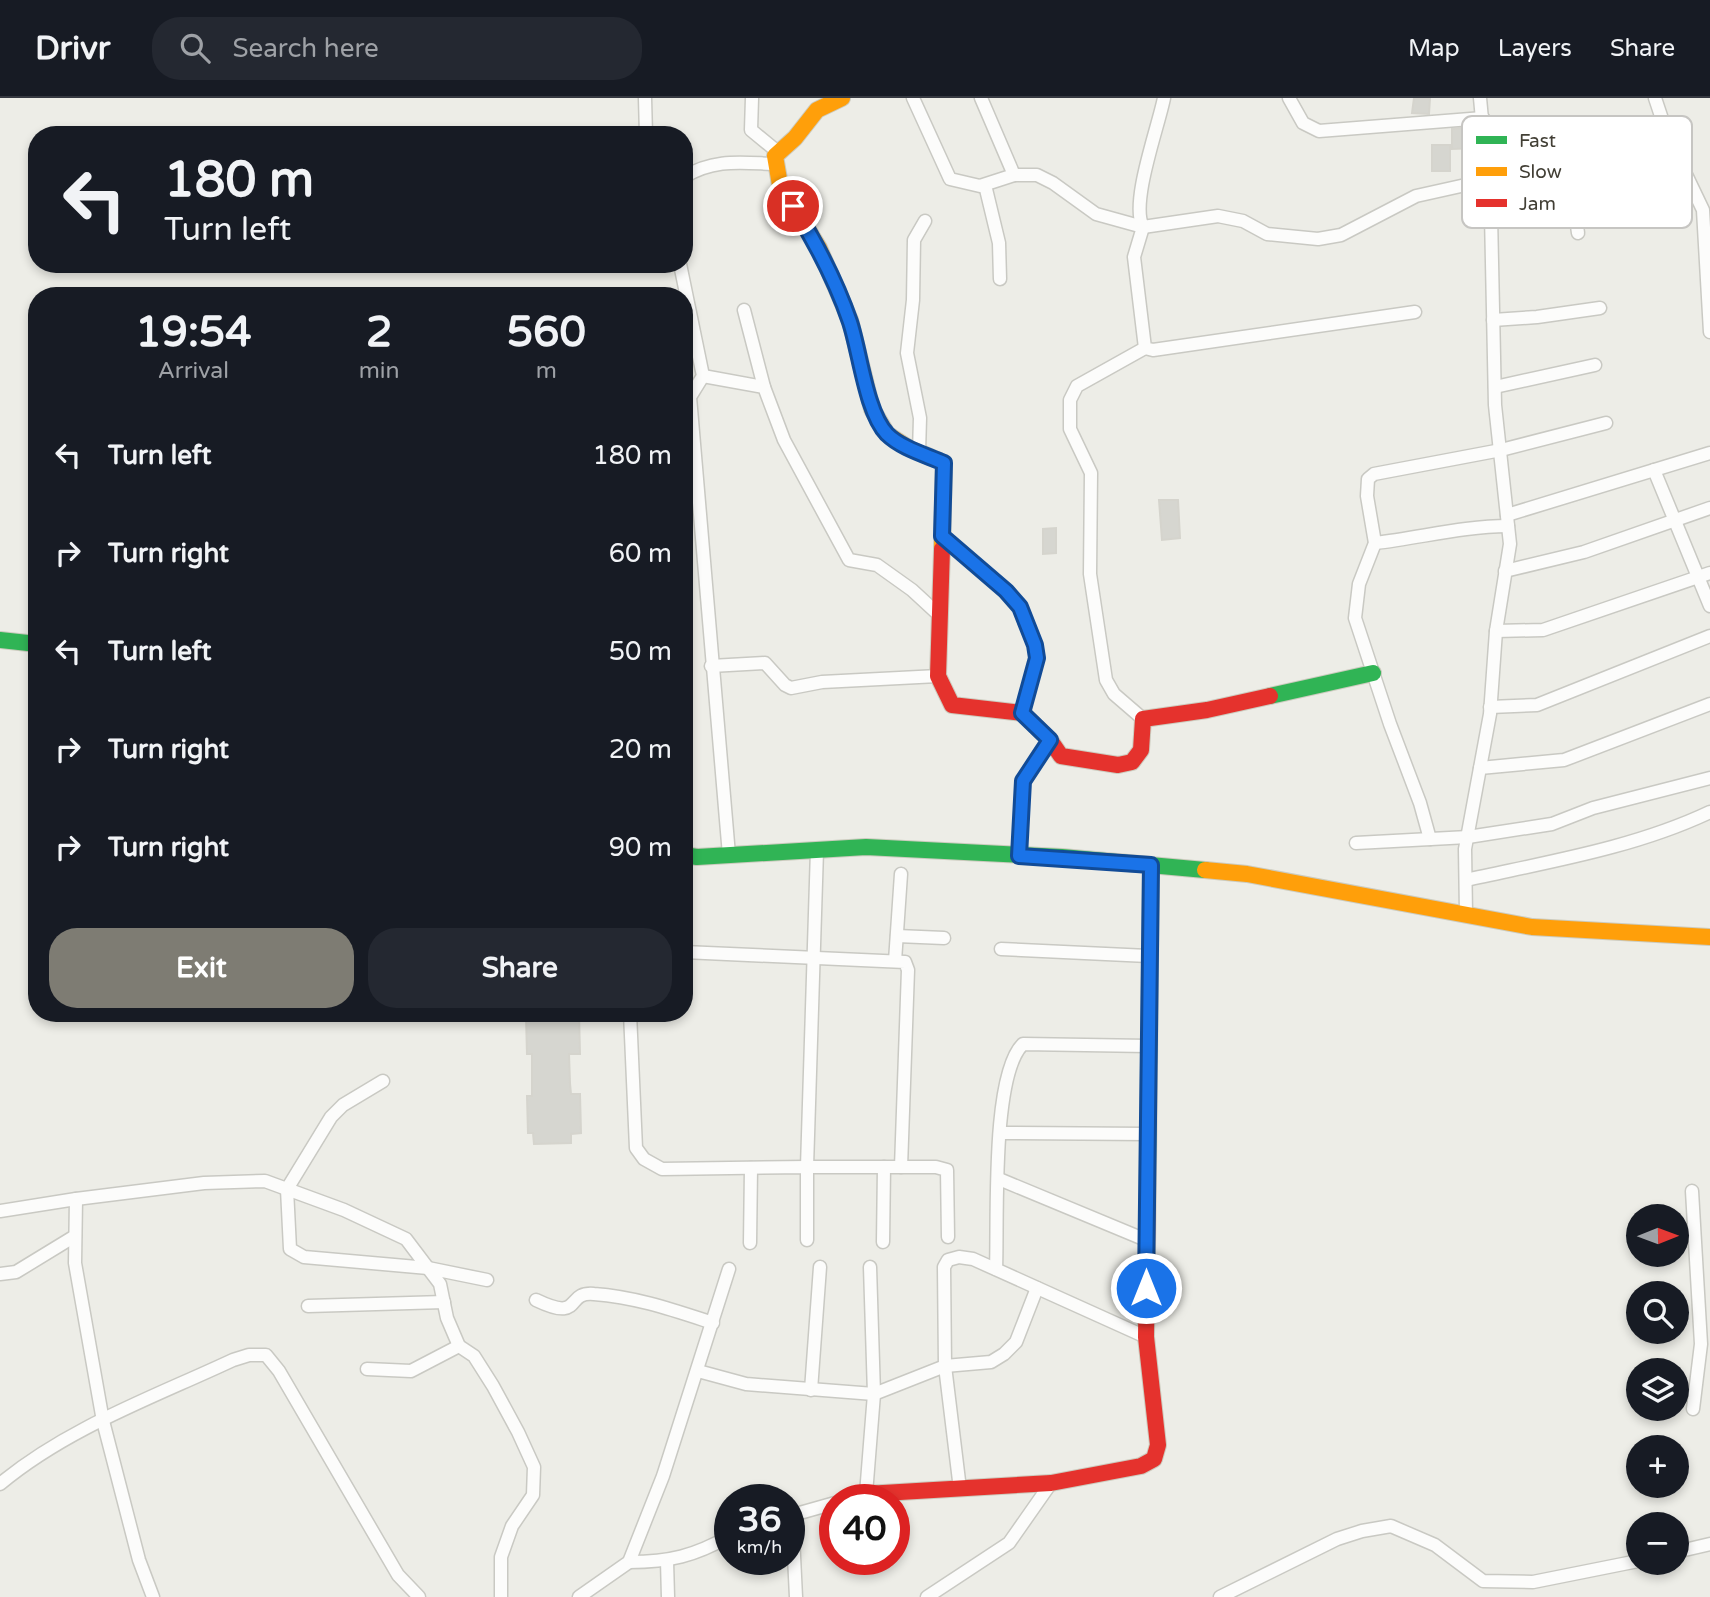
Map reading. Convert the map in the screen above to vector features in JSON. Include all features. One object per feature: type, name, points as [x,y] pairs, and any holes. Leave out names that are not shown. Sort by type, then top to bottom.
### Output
[{"type":"street","points":[[645,98],[646,126]]},
{"type":"street","points":[[752,98],[751,130],[778,158],[780,185],[820,248],[850,320],[872,409],[887,433],[944,463],[938,676],[952,705],[1022,713],[1050,740],[1061,756],[1118,765],[1132,762],[1142,750],[1143,719]]},
{"type":"street","points":[[693,171],[716,163],[778,158],[817,110],[842,98]]},
{"type":"street","points":[[913,98],[950,179],[980,186],[1014,175],[1037,175],[1053,183],[1096,214],[1143,227],[1218,216],[1243,221],[1267,234],[1318,239],[1340,235],[1416,196],[1462,186]]},
{"type":"street","points":[[981,98],[1014,175]]},
{"type":"street","points":[[1145,348],[1134,257],[1143,227],[1138,219],[1138,200],[1164,98]]},
{"type":"street","points":[[1290,98],[1303,123],[1319,131],[1462,120]]},
{"type":"street","points":[[1480,98],[1483,116]]},
{"type":"street","points":[[1655,98],[1661,116]]},
{"type":"street","points":[[985,185],[999,243],[1000,279]]},
{"type":"street","points":[[1692,186],[1703,209],[1710,332]]},
{"type":"street","points":[[919,452],[920,418],[907,353],[913,300],[914,240],[925,221]]},
{"type":"street","points":[[1466,914],[1468,837],[1490,707],[1496,631],[1510,544],[1495,387],[1491,228]]},
{"type":"street","points":[[1577,228],[1578,233]]},
{"type":"street","points":[[1493,320],[1600,308]]},
{"type":"street","points":[[744,310],[764,387],[785,440],[849,560],[877,565],[912,590],[938,614]]},
{"type":"street","points":[[1373,673],[1207,710],[1143,719],[1114,694],[1106,680],[1090,574],[1091,473],[1073,436],[1070,400],[1077,386],[1145,348],[1153,350],[1415,312]]},
{"type":"street","points":[[693,325],[704,376],[693,392]]},
{"type":"street","points":[[1495,387],[1595,365]]},
{"type":"street","points":[[704,376],[764,387]]},
{"type":"street","points":[[1430,839],[1355,618],[1359,584],[1375,544],[1368,479],[1374,474],[1501,450],[1606,424]]},
{"type":"street","points":[[693,435],[729,855]]},
{"type":"street","points":[[1375,544],[1423,538],[1508,520],[1710,453]]},
{"type":"street","points":[[1654,470],[1676,522],[1704,575],[1710,606]]},
{"type":"street","points":[[1505,571],[1584,552],[1710,508]]},
{"type":"street","points":[[942,536],[1006,591],[1020,607],[1035,645],[1037,658],[1022,713]]},
{"type":"street","points":[[1496,631],[1543,630],[1704,575]]},
{"type":"street","points":[[1490,707],[1537,705],[1710,636]]},
{"type":"street","points":[[0,640],[28,643]]},
{"type":"street","points":[[711,666],[765,663],[785,685],[792,688],[834,681],[938,676]]},
{"type":"street","points":[[1480,768],[1564,760],[1710,704]]},
{"type":"street","points":[[1019,856],[1023,781],[1050,740]]},
{"type":"street","points":[[1356,842],[1468,837],[1552,824],[1594,808],[1710,778]]},
{"type":"street","points":[[1465,880],[1588,852],[1679,827],[1710,812]]},
{"type":"street","points":[[693,857],[866,847],[1151,865],[1247,874],[1532,927],[1710,937]]},
{"type":"street","points":[[807,1240],[817,850]]},
{"type":"street","points":[[910,1492],[1051,1483],[1141,1466],[1151,1463],[1157,1457],[1146,1337],[1151,865]]},
{"type":"street","points":[[895,961],[901,874]]},
{"type":"street","points":[[897,936],[944,938]]},
{"type":"street","points":[[1001,949],[1148,956]]},
{"type":"street","points":[[693,952],[905,962],[908,970],[901,1167]]},
{"type":"street","points":[[630,1022],[636,1148],[644,1159],[662,1169],[936,1167],[947,1170],[948,1237]]},
{"type":"street","points":[[996,1269],[1000,1133],[1007,1073],[1016,1050],[1023,1044],[1148,1046]]},
{"type":"street","points":[[383,1081],[343,1105],[331,1117],[287,1189],[289,1243],[295,1254],[304,1257],[428,1268],[487,1280]]},
{"type":"street","points":[[1000,1133],[1147,1134]]},
{"type":"street","points":[[883,1242],[884,1167]]},
{"type":"street","points":[[750,1243],[751,1168]]},
{"type":"street","points":[[999,1179],[1146,1240]]},
{"type":"street","points":[[0,1211],[204,1183],[265,1181],[344,1210],[405,1238],[440,1284],[447,1318],[459,1346],[474,1356],[493,1386],[534,1467],[533,1494],[512,1526],[501,1557],[501,1597]]},
{"type":"street","points":[[1692,1191],[1703,1270],[1701,1344],[1693,1409]]},
{"type":"street","points":[[76,1199],[75,1263],[103,1421],[143,1572],[153,1597]]},
{"type":"street","points":[[0,1274],[16,1272],[75,1242]]},
{"type":"street","points":[[960,1489],[945,1366],[944,1267],[948,1260],[959,1257],[973,1259],[1146,1337]]},
{"type":"street","points":[[811,1390],[820,1266]]},
{"type":"street","points":[[867,1484],[874,1394],[870,1267]]},
{"type":"street","points":[[579,1597],[629,1562],[663,1476],[729,1269]]},
{"type":"street","points":[[698,1371],[746,1384],[874,1394],[945,1366],[991,1362],[1004,1354],[1016,1342],[1037,1287]]},
{"type":"street","points":[[536,1300],[562,1310],[587,1293],[633,1298],[713,1323]]},
{"type":"street","points":[[308,1307],[444,1302]]},
{"type":"street","points":[[366,1369],[411,1371],[459,1346]]},
{"type":"street","points":[[0,1484],[43,1450],[103,1421],[233,1360],[249,1355],[266,1356],[279,1371],[398,1575],[419,1597]]},
{"type":"street","points":[[927,1597],[1009,1543],[1051,1483]]},
{"type":"street","points":[[1220,1597],[1338,1539],[1391,1526],[1435,1545],[1483,1581],[1533,1582],[1626,1563]]},
{"type":"street","points":[[629,1562],[667,1561],[698,1553],[714,1544]]},
{"type":"street","points":[[1689,1549],[1710,1544]]},
{"type":"street","points":[[667,1561],[668,1597]]},
{"type":"street","points":[[795,1575],[796,1597]]},
{"type":"building","points":[[1414,98],[1430,98],[1429,114],[1412,113]]},
{"type":"building","points":[[1462,128],[1462,149],[1452,149],[1452,129]]},
{"type":"building","points":[[1432,145],[1450,145],[1450,171],[1432,171]]},
{"type":"building","points":[[1159,500],[1178,500],[1180,538],[1162,540]]},
{"type":"building","points":[[1056,528],[1056,553],[1043,554],[1043,529]]},
{"type":"building","points":[[526,1022],[579,1022],[580,1054],[569,1054],[571,1094],[580,1094],[581,1133],[571,1134],[571,1143],[534,1144],[533,1133],[528,1133],[527,1096],[532,1096],[532,1054],[527,1054]]},
{"type":"traffic: fast","points":[[0,640],[28,643]]},
{"type":"traffic: fast","points":[[1270,696],[1373,673]]},
{"type":"traffic: fast","points":[[693,856],[866,847],[1062,857],[1205,870]]},
{"type":"traffic: fast","points":[[1148,1166],[1151,865]]},
{"type":"traffic: slow","points":[[842,98],[817,110],[795,138],[775,156],[780,185],[819,248],[850,320],[872,409],[887,434],[907,447],[944,463],[942,549]]},
{"type":"traffic: slow","points":[[1205,870],[1247,874],[1532,927],[1710,937]]},
{"type":"traffic: jam","points":[[942,549],[938,676],[952,705],[1022,713],[1050,740],[1061,756],[1118,765],[1132,762],[1141,750],[1143,719],[1207,710],[1270,696]]},
{"type":"traffic: jam","points":[[910,1491],[1051,1483],[1141,1466],[1154,1459],[1158,1445],[1146,1337],[1148,1166]]},
{"type":"route","points":[[793,206],[820,248],[850,320],[872,409],[887,433],[907,447],[944,463],[942,536],[1015,599],[1035,645],[1035,669],[1022,713],[1050,740],[1027,772],[1020,792],[1019,856],[1151,865],[1146,1288]]}]
